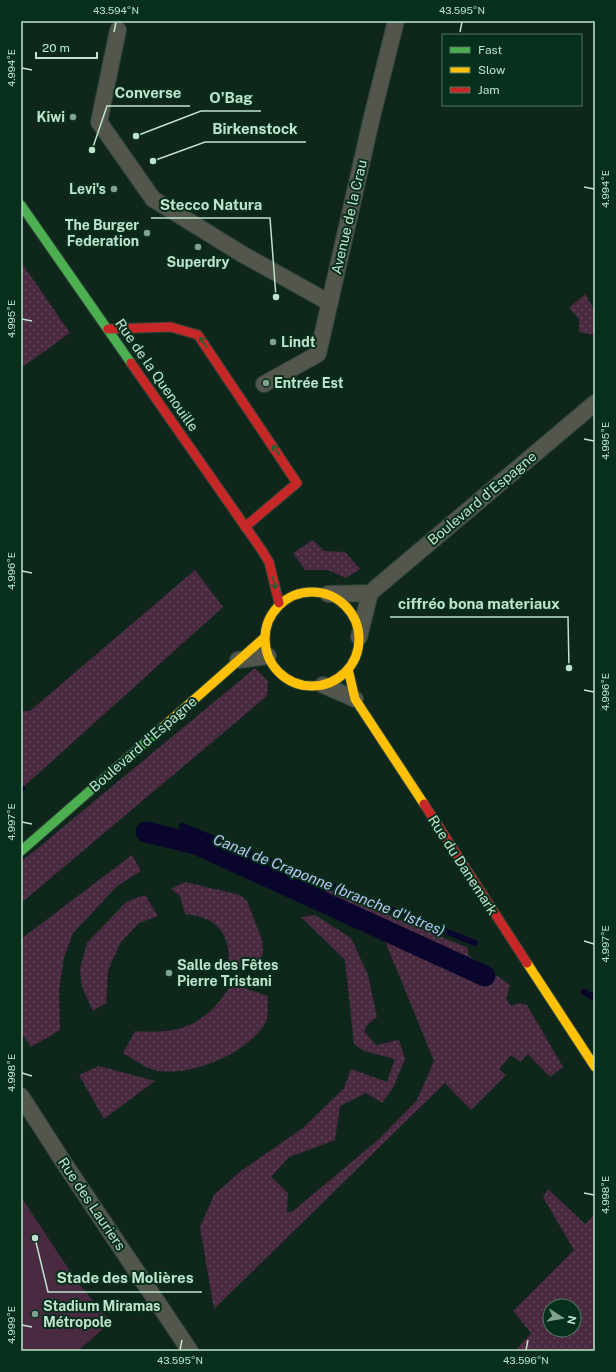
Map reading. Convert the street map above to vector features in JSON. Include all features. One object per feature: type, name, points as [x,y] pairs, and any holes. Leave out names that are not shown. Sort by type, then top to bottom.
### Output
[{"type":"street","name":"Avenue de la Crau","points":[[264,384],[318,354],[371,121],[396,21]]},
{"type":"street","points":[[118,30],[100,122],[153,198],[242,254],[330,303]]},
{"type":"street","name":"Rue de la Quenouille","points":[[21,205],[269,562],[282,572]]},
{"type":"street","points":[[108,329],[172,327],[198,335],[297,483],[245,527]]},
{"type":"street","name":"Boulevard d'Espagne","points":[[370,593],[595,403]]},
{"type":"street","name":"Rue de la Quenouille","points":[[269,562],[279,603]]},
{"type":"street","points":[[328,594],[370,593],[356,656],[348,669],[338,679],[323,685],[308,687],[292,683],[279,674],[269,661],[264,638],[270,616],[279,603],[304,588],[328,594],[338,599],[350,610],[357,625],[359,637]]},
{"type":"street","name":"Boulevard d'Espagne","points":[[21,851],[264,638]]},
{"type":"street","points":[[238,660],[268,656]]},
{"type":"street","name":"Rue du Danemark","points":[[348,669],[355,699],[595,1067]]},
{"type":"street","points":[[323,685],[355,699]]},
{"type":"street","name":"Rue des Lauriers","points":[[21,1096],[190,1351]]},
{"type":"shaded area","points":[[21,262],[70,333],[21,368]]},
{"type":"shaded area","points":[[585,294],[595,311],[595,335],[579,332],[579,319],[569,308]]},
{"type":"shaded area","points":[[313,540],[324,551],[345,552],[360,569],[346,578],[328,570],[305,570],[293,553]]},
{"type":"shaded area","points":[[195,570],[223,607],[21,789],[21,711],[30,711]]},
{"type":"shaded area","points":[[255,668],[268,681],[267,696],[21,903],[21,862]]},
{"type":"shaded area","points":[[132,855],[141,871],[117,886],[73,933],[64,957],[59,991],[60,1030],[31,1047],[21,1033],[21,939]]},
{"type":"shaded area","points":[[185,882],[240,895],[247,901],[262,940],[263,954],[255,968],[243,968],[229,964],[227,944],[224,935],[219,928],[206,919],[185,914],[180,896],[171,889]]},
{"type":"shaded area","points":[[327,889],[468,948],[468,955],[510,985],[506,999],[511,1006],[519,1003],[527,1005],[563,1067],[550,1077],[528,1054],[520,1062],[511,1055],[499,1069],[506,1075],[471,1110],[445,1083],[214,1309],[200,1227],[214,1195],[241,1171],[303,1128],[344,1088],[351,1069],[387,1082],[395,1059],[364,1051],[354,1044],[345,960],[301,917],[315,915],[351,938],[368,975],[377,1017],[368,1024],[364,1031],[376,1045],[399,1040],[405,1059],[393,1088],[382,1103],[366,1093],[340,1106],[335,1140],[289,1157],[271,1177],[288,1193],[287,1213],[293,1211],[378,1140],[417,1100],[434,1061],[383,936],[323,896]]},
{"type":"shaded area","points":[[145,895],[158,916],[139,923],[121,942],[108,970],[106,1003],[93,1011],[82,987],[80,969],[87,943],[126,902]]},
{"type":"shaded area","points":[[233,984],[268,996],[265,1024],[257,1035],[232,1053],[202,1066],[172,1072],[154,1070],[140,1064],[123,1053],[135,1031],[154,1032],[173,1030],[191,1025],[199,1020],[214,1007]]},
{"type":"shaded area","points":[[99,1066],[155,1081],[104,1119],[79,1075]]},
{"type":"shaded area","points":[[548,1189],[585,1224],[595,1214],[595,1351],[515,1351],[531,1333],[513,1311],[574,1250],[543,1197]]},
{"type":"shaded area","points":[[21,1197],[76,1280],[111,1322],[78,1351],[21,1351]]},
{"type":"waterway","name":"Canal de Craponne (branche d'Istres)","points":[[182,826],[475,943]]},
{"type":"waterway","points":[[146,832],[196,844],[485,976]]},
{"type":"waterway","name":"Canal de Craponne (branche d'Istres)","points":[[584,992],[595,998]]},
{"type":"traffic: fast","points":[[21,205],[131,363]]},
{"type":"traffic: fast","points":[[21,851],[163,727]]},
{"type":"traffic: slow","points":[[312,592],[330,595],[345,606],[356,621],[359,639],[356,657],[345,672],[330,683],[312,686],[294,683],[279,672],[268,657],[265,639],[268,621],[279,606],[294,595],[312,592]]},
{"type":"traffic: slow","points":[[163,727],[264,638]]},
{"type":"traffic: slow","points":[[348,669],[355,699],[424,804]]},
{"type":"traffic: slow","points":[[527,963],[595,1067]]},
{"type":"traffic: jam","points":[[108,329],[171,327],[198,335],[297,483],[245,527]]},
{"type":"traffic: jam","points":[[131,363],[261,549],[269,562],[279,603]]},
{"type":"traffic: jam","points":[[424,804],[527,963]]},
{"type":"place","name":"Kiwi","points":[[73,117]]},
{"type":"place","name":"O'Bag","points":[[136,136]]},
{"type":"place","name":"Converse","points":[[92,150]]},
{"type":"place","name":"Birkenstock","points":[[153,161]]},
{"type":"place","name":"Levi's","points":[[114,189]]},
{"type":"place","name":"The Burger Federation","points":[[147,233]]},
{"type":"place","name":"Superdry","points":[[198,247]]},
{"type":"place","name":"Stecco Natura","points":[[276,297]]},
{"type":"place","name":"Lindt","points":[[273,342]]},
{"type":"place","name":"Entrée Est","points":[[266,383]]},
{"type":"place","name":"ciffréo bona materiaux","points":[[569,668]]},
{"type":"place","name":"Salle des Fêtes Pierre Tristani","points":[[169,973]]},
{"type":"place","name":"Stade des Molières","points":[[35,1238]]},
{"type":"place","name":"Stadium Miramas Métropole","points":[[35,1314]]}]
